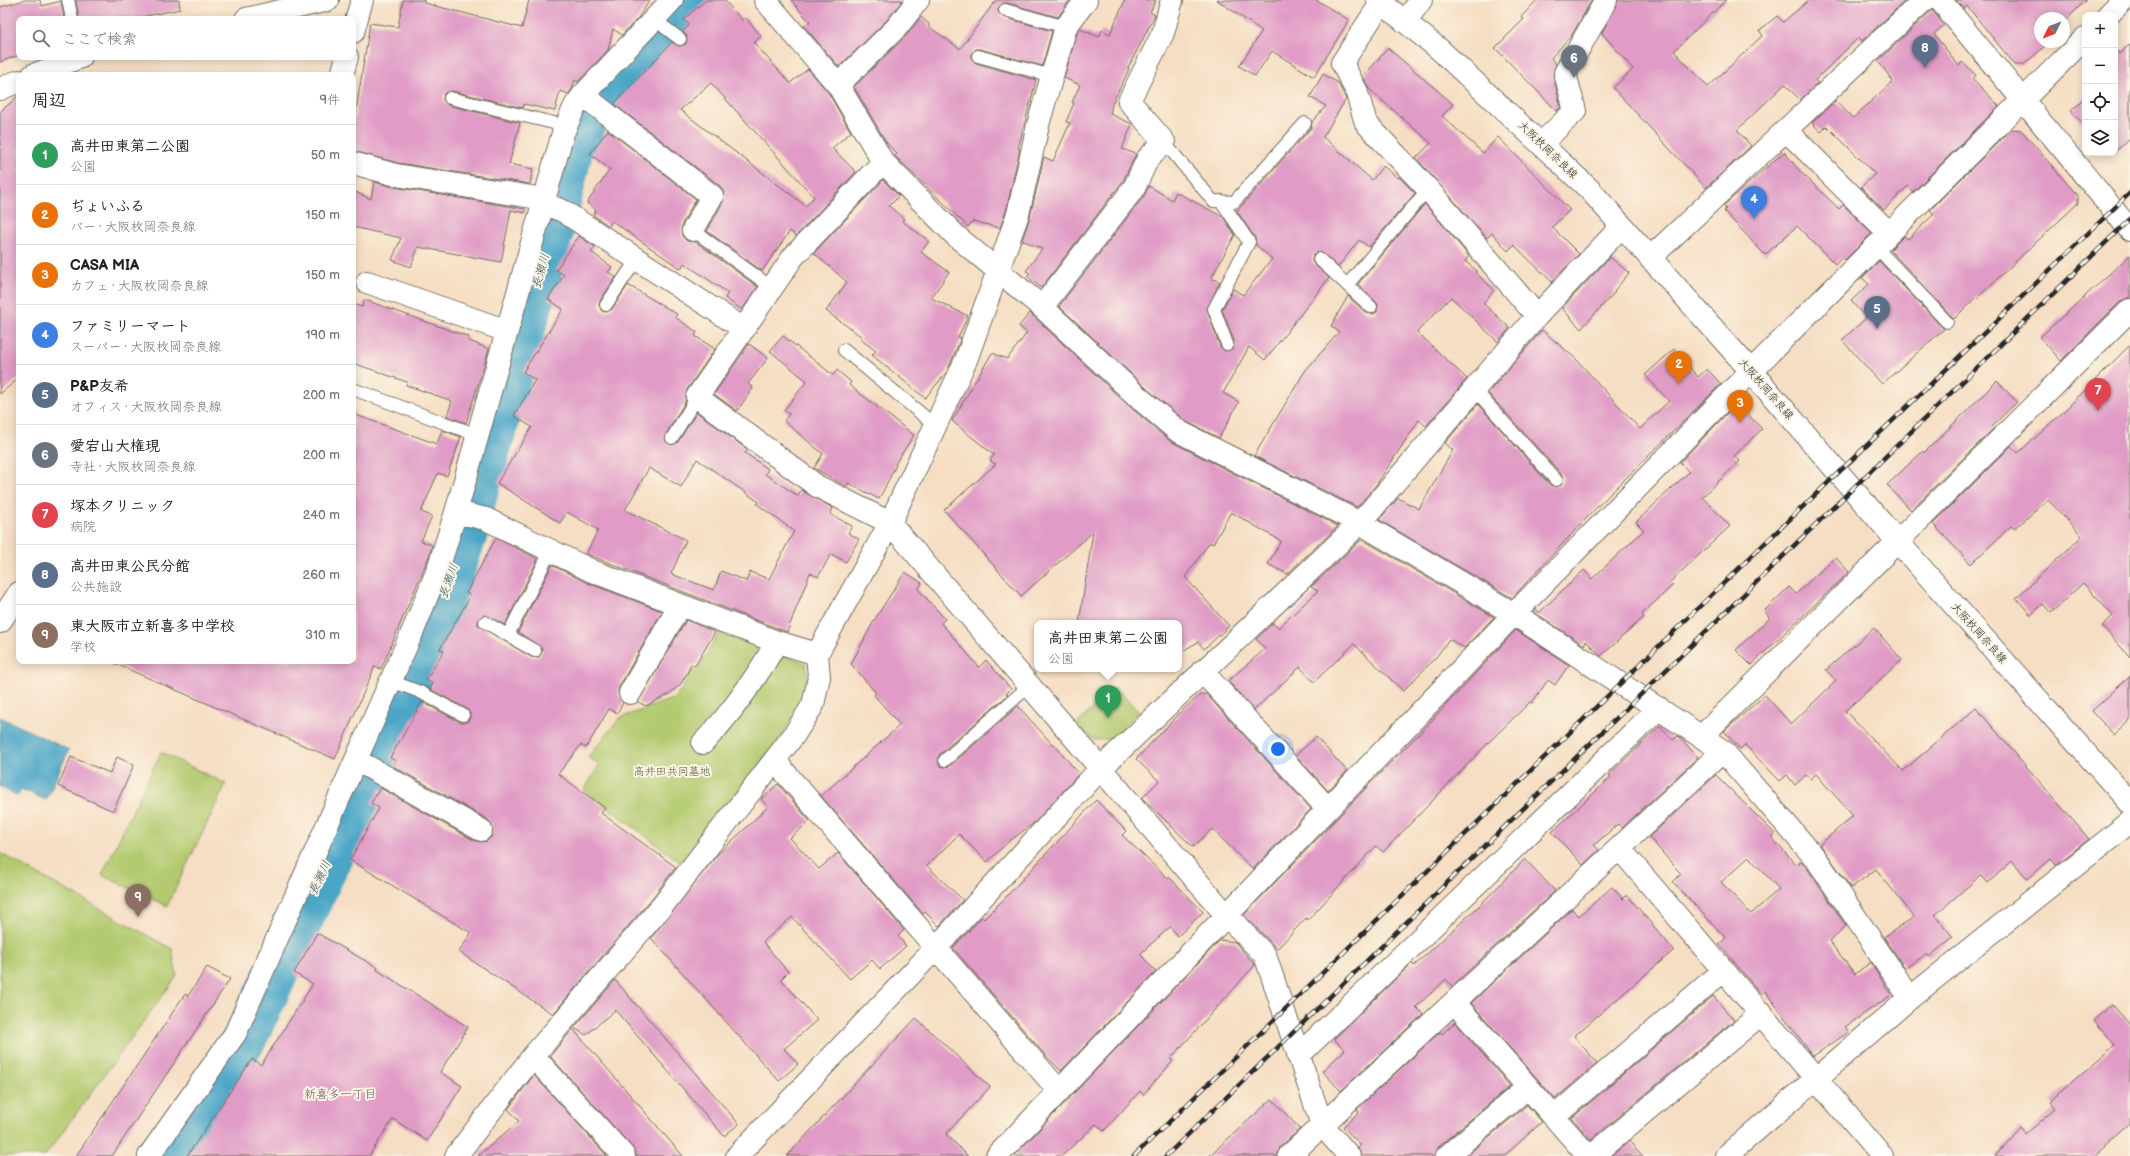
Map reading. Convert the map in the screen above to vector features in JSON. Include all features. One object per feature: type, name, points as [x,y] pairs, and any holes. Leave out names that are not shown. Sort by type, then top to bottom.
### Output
[{"type":"street","points":[[259,16],[328,0]]},
{"type":"street","points":[[356,21],[362,0]]},
{"type":"street","points":[[149,1156],[235,1034],[368,766],[438,569],[460,513],[477,436],[507,331],[552,206],[566,126],[575,106],[593,103],[659,23],[672,0]]},
{"type":"street","points":[[765,0],[838,85],[883,162],[956,236],[998,269],[1042,307],[1138,397],[1178,431],[1360,523],[1514,614],[1723,751],[1816,860],[1910,998]]},
{"type":"street","points":[[838,85],[897,27],[918,0]]},
{"type":"street","points":[[456,1156],[533,1056],[663,905],[775,761],[812,705],[819,677],[817,654],[890,523],[966,360],[1018,214],[1038,126],[1066,27],[1086,0]]},
{"type":"street","points":[[1042,307],[1134,188],[1148,158],[1164,142],[1129,101],[1163,33],[1172,0]]},
{"type":"street","points":[[1405,22],[1421,0]]},
{"type":"street","points":[[1542,143],[1575,111],[1565,73],[1606,0]]},
{"type":"street","points":[[1650,258],[1924,0]]},
{"type":"street","points":[[1940,0],[2130,230]]},
{"type":"street","points":[[2111,12],[2123,0]]},
{"type":"street","points":[[1379,1],[1342,63],[1356,90],[1366,123],[1428,189],[1537,316]]},
{"type":"street","name":"大阪枚岡奈良線","points":[[1379,1],[1439,49],[1542,143],[1589,189],[1751,371],[1898,542],[2130,803]]},
{"type":"street","points":[[997,1156],[1514,614],[1751,371],[2082,41]]},
{"type":"street","points":[[42,72],[73,60]]},
{"type":"street","points":[[343,72],[345,60]]},
{"type":"street","points":[[0,89],[16,82]]},
{"type":"street","points":[[593,103],[712,196],[693,230]]},
{"type":"street","points":[[1786,130],[1882,240]]},
{"type":"street","points":[[883,162],[793,257],[697,397],[817,486],[890,523],[1227,916],[1265,955],[1322,1125],[1349,1156]]},
{"type":"street","points":[[356,165],[396,175],[552,206],[637,259],[744,329]]},
{"type":"street","points":[[737,1156],[935,949],[1100,769],[1360,523],[1537,316],[1622,226]]},
{"type":"street","points":[[367,282],[507,331]]},
{"type":"street","points":[[1702,736],[2130,310]]},
{"type":"street","points":[[460,513],[486,519],[552,550],[592,571],[777,642],[817,654]]},
{"type":"street","points":[[0,622],[16,598]]},
{"type":"street","points":[[630,692],[680,605]]},
{"type":"street","points":[[703,743],[717,729],[739,700],[777,642]]},
{"type":"street","points":[[1202,671],[1328,809]]},
{"type":"street","points":[[1298,1056],[1659,708]]},
{"type":"street","points":[[1290,1156],[1620,849],[1723,751]]},
{"type":"street","points":[[775,761],[935,949],[1059,1091]]},
{"type":"street","points":[[368,766],[481,830]]},
{"type":"street","points":[[1726,1156],[1910,998],[2130,822]]},
{"type":"street","points":[[1620,849],[1762,1013],[1815,1079],[1882,1156]]},
{"type":"street","points":[[1554,1117],[1724,970]]},
{"type":"street","points":[[1454,1002],[1588,1156]]},
{"type":"street","points":[[1592,1156],[1762,1013]]},
{"type":"street","points":[[533,1056],[624,1156]]},
{"type":"street","points":[[1447,1156],[1528,1087]]},
{"type":"lane","points":[[68,0],[71,16]]},
{"type":"lane","points":[[1005,10],[1066,27]]},
{"type":"lane","points":[[659,23],[680,39]]},
{"type":"lane","points":[[978,56],[1052,76]]},
{"type":"lane","points":[[450,98],[566,126]]},
{"type":"lane","points":[[1164,142],[1213,201],[1234,202],[1305,123]]},
{"type":"lane","points":[[1348,284],[1428,189]]},
{"type":"lane","points":[[1221,201],[1249,242],[1214,310],[1227,344]]},
{"type":"lane","points":[[693,230],[772,287]]},
{"type":"lane","points":[[1882,240],[1947,322]]},
{"type":"lane","points":[[606,305],[637,259]]},
{"type":"lane","points":[[1319,259],[1371,306]]},
{"type":"lane","points":[[844,350],[936,426]]},
{"type":"lane","points":[[1474,389],[1556,480]]},
{"type":"lane","points":[[356,390],[477,436]]},
{"type":"lane","points":[[672,438],[697,397]]},
{"type":"lane","points":[[508,635],[552,550]]},
{"type":"lane","points":[[486,622],[535,651]]},
{"type":"lane","points":[[397,683],[420,692],[463,715]]},
{"type":"lane","points":[[945,760],[1029,686]]},
{"type":"green space","name":"高井田共同墓地","points":[[721,629],[805,663],[809,678],[803,697],[783,734],[684,865],[584,790],[599,765],[588,757],[620,718],[672,699],[683,688],[693,668],[698,669]]},
{"type":"green space","points":[[1115,687],[1139,712],[1112,739],[1093,740],[1077,724]]},
{"type":"green space","points":[[161,752],[226,784],[167,906],[102,875]]},
{"type":"green space","points":[[0,853],[172,949],[177,976],[45,1156],[0,1156]]},
{"type":"water","points":[[0,717],[69,750],[46,800],[21,789],[18,796],[0,787]]},
{"type":"building","points":[[25,0],[40,0],[42,6],[61,1],[64,16],[16,16],[16,56],[0,62],[0,7]]},
{"type":"building","points":[[76,0],[179,0],[180,9],[146,16],[79,16]]},
{"type":"building","points":[[403,0],[424,0],[424,3],[522,28],[529,0],[650,0],[638,18],[622,35],[613,29],[608,50],[578,82],[575,80],[569,94],[560,91],[555,111],[524,104],[523,108],[452,91],[444,93],[443,100],[448,105],[520,123],[509,164],[533,169],[530,184],[399,163],[356,152],[356,111],[370,23],[398,27]]},
{"type":"building","points":[[706,0],[724,0],[743,21],[746,18],[761,36],[754,43],[790,83],[808,69],[828,92],[851,132],[832,148],[856,172],[796,236],[790,231],[762,271],[707,231],[723,202],[723,191],[720,186],[614,104],[672,42],[679,46],[686,44],[687,36],[683,32],[689,25],[684,19]],"holes":[[[711,83],[814,197],[806,206],[680,110]]]},
{"type":"building","points":[[791,0],[902,1],[888,19],[839,67],[804,26],[810,22]]},
{"type":"building","points":[[996,0],[1070,0],[1058,17],[1007,3],[1003,3],[998,8],[998,12],[1003,17],[1052,31],[1042,66],[980,49],[976,49],[971,54],[971,58],[976,63],[1036,80],[1018,149],[1020,149],[1006,211],[1000,228],[973,221],[968,227],[895,156],[897,154],[886,142],[854,87],[906,36],[921,17],[929,24],[928,26],[960,49]]},
{"type":"building","points":[[1125,0],[1156,0],[1150,12],[1155,15],[1128,68],[1129,69],[1112,104],[1110,114],[1132,124],[1122,149],[1136,154],[1123,181],[1041,288],[1027,276],[1030,273],[1026,271],[1042,249],[1022,240],[1030,217],[1044,157],[1053,161],[1070,123],[1066,122],[1074,103],[1072,102],[1080,85],[1064,78],[1077,33],[1080,29],[1099,37],[1102,30],[1110,34]]},
{"type":"building","points":[[1217,0],[1316,0],[1349,20],[1314,77],[1272,51],[1255,76],[1239,66],[1262,31]]},
{"type":"building","points":[[1537,0],[1592,0],[1571,36],[1551,58],[1556,64],[1553,76],[1561,107],[1557,111],[1495,48],[1524,19],[1521,17]]},
{"type":"building","points":[[1618,0],[1726,0],[1674,51],[1708,87],[1763,35],[1759,31],[1777,16],[1783,22],[1809,0],[1906,0],[1862,41],[1859,37],[1815,80],[1818,83],[1800,100],[1785,84],[1737,130],[1751,146],[1706,188],[1613,88],[1633,69],[1602,33]]},
{"type":"building","points":[[1956,0],[2086,0],[2070,16],[2070,12],[2034,12],[2034,48],[2043,48],[2023,65],[2015,65],[1967,6],[1963,9]]},
{"type":"building","points":[[1932,10],[1944,25],[1934,34],[1959,66],[1962,62],[1976,75],[1973,79],[1999,106],[1913,192],[1908,186],[1884,210],[1861,187],[1875,174],[1827,126],[1821,132],[1812,123],[1835,101],[1853,118],[1893,81],[1878,61]]},
{"type":"building","points":[[2130,44],[2130,138],[2118,149],[2118,52],[2120,54]]},
{"type":"building","points":[[1388,48],[1453,104],[1442,116],[1483,153],[1498,137],[1570,210],[1552,227],[1579,254],[1552,282],[1514,245],[1508,251],[1492,233],[1487,238],[1416,158],[1431,143],[1369,89],[1363,77]]},
{"type":"building","points":[[1323,74],[1338,83],[1346,99],[1323,137],[1372,180],[1383,166],[1398,178],[1399,177],[1415,193],[1369,247],[1359,240],[1338,267],[1321,252],[1313,254],[1312,261],[1314,264],[1329,278],[1265,360],[1249,347],[1223,393],[1239,402],[1219,438],[1185,421],[1146,388],[1059,306],[1144,196],[1149,186],[1172,200],[1176,192],[1223,217],[1235,235],[1211,278],[1220,282],[1207,309],[1220,347],[1225,351],[1232,349],[1234,341],[1222,310],[1233,289],[1243,295],[1272,259],[1256,245],[1255,238],[1237,211],[1311,128],[1312,122],[1326,106],[1310,97]]},
{"type":"building","points":[[16,98],[16,381],[0,394],[0,112]]},
{"type":"building","points":[[2082,101],[2082,123],[2071,111]]},
{"type":"building","points":[[2011,129],[2021,130],[2078,196],[2078,203],[1954,319],[1890,250],[1904,236],[1908,239],[1934,214],[1930,210]]},
{"type":"building","points":[[608,130],[696,199],[682,224],[682,236],[687,241],[696,242],[758,287],[742,310],[725,298],[728,293],[684,263],[681,269],[612,221],[609,226],[593,215],[596,210],[587,203],[610,169],[590,154]]},
{"type":"building","points":[[1784,152],[1801,172],[1839,209],[1843,205],[1872,233],[1845,260],[1841,257],[1835,264],[1797,226],[1765,255],[1724,211],[1726,209],[1723,206]]},
{"type":"building","points":[[883,180],[899,196],[889,206],[904,219],[902,221],[929,241],[921,252],[949,272],[931,298],[968,316],[958,337],[961,338],[947,372],[925,398],[872,355],[876,351],[860,339],[862,337],[826,311],[847,282],[814,253]]},
{"type":"building","points":[[374,182],[394,187],[525,209],[525,213],[511,210],[501,262],[418,247],[411,267],[392,260],[401,238],[356,228],[356,192],[371,199]]},
{"type":"building","points":[[1425,204],[1469,256],[1465,261],[1477,271],[1475,272],[1494,290],[1483,303],[1510,328],[1498,342],[1451,297],[1417,332],[1467,379],[1426,426],[1419,420],[1376,485],[1357,507],[1254,456],[1305,371],[1339,332],[1331,326],[1348,296],[1366,313],[1373,314],[1377,312],[1378,305],[1376,302],[1358,284]]},
{"type":"building","points":[[579,236],[595,247],[591,252],[612,267],[608,272],[616,277],[600,301],[599,305],[602,311],[606,312],[612,309],[628,285],[677,314],[675,317],[697,332],[695,336],[715,349],[687,390],[685,402],[666,434],[666,442],[672,445],[678,442],[697,412],[748,450],[745,453],[768,469],[765,474],[798,496],[801,490],[833,508],[830,514],[852,526],[848,533],[859,539],[846,562],[831,554],[818,577],[810,573],[787,632],[586,554],[598,530],[567,512],[560,523],[497,483],[532,427],[514,416],[535,380],[523,372],[563,309],[548,299],[564,275],[556,270]],"holes":[[[697,459],[759,502],[757,504],[794,531],[769,579],[750,572],[746,581],[721,571],[714,590],[671,574],[686,540],[625,510],[649,468],[681,487]]]},
{"type":"building","points":[[2130,255],[2130,297],[2121,301],[2061,361],[2040,337]]},
{"type":"building","points":[[1610,257],[1629,273],[1614,291],[1615,292],[1581,329],[1562,308]]},
{"type":"building","points":[[1879,261],[1944,329],[1882,384],[1842,340],[1866,318],[1851,301],[1869,284],[1862,278]]},
{"type":"building","points":[[365,300],[469,337],[467,340],[489,349],[466,423],[447,416],[452,401],[406,385],[407,382],[356,364],[356,305],[362,307]]},
{"type":"building","points":[[1030,313],[1129,406],[1170,441],[1338,526],[1287,574],[1268,564],[1281,541],[1231,512],[1213,544],[1210,542],[1185,577],[1229,626],[1204,649],[1198,642],[1182,651],[1182,620],[1079,620],[1093,532],[1021,596],[944,510],[996,464],[990,461],[994,455],[952,421],[992,353],[1007,359],[1027,333],[1019,326]]},
{"type":"building","points":[[1542,330],[1576,359],[1640,429],[1669,401],[1645,375],[1674,349],[1698,377],[1707,369],[1721,384],[1598,506],[1512,598],[1379,520],[1398,498],[1419,509],[1453,450],[1445,443],[1478,404],[1550,485],[1557,487],[1561,485],[1563,479],[1562,475],[1488,393]]},
{"type":"building","points":[[783,336],[833,375],[837,370],[851,382],[849,385],[914,435],[895,464],[896,465],[879,499],[848,483],[846,486],[814,468],[823,454],[784,421],[789,414],[784,410],[807,381],[770,351]]},
{"type":"building","points":[[749,344],[768,358],[748,384],[753,388],[737,411],[714,394]]},
{"type":"building","points":[[2130,345],[2130,657],[2102,626],[2113,616],[2083,583],[2051,613],[2043,604],[2031,615],[2016,598],[2082,536],[2048,500],[2014,529],[2011,526],[1971,564],[1933,524],[2011,446],[2018,453],[2056,419]]},
{"type":"building","points":[[1997,381],[2017,402],[1992,426],[1994,428],[1911,510],[1887,485],[1923,451],[1924,453]]},
{"type":"building","points":[[1737,403],[1762,429],[1734,456],[1740,461],[1702,497],[1730,526],[1670,582],[1673,585],[1642,614],[1644,617],[1601,656],[1586,641],[1584,645],[1534,612],[1536,609],[1539,613],[1584,570],[1592,579],[1644,530],[1636,522],[1689,472],[1680,462]]},
{"type":"building","points":[[356,415],[437,444],[442,430],[461,437],[447,476],[438,473],[421,512],[432,516],[421,541],[432,545],[430,554],[381,669],[375,666],[335,759],[116,664],[356,664]]},
{"type":"building","points":[[496,538],[538,559],[505,625],[485,615],[478,619],[478,625],[531,657],[539,657],[542,648],[518,632],[552,565],[588,583],[662,611],[619,687],[618,693],[623,703],[617,713],[609,709],[586,748],[581,745],[558,774],[605,808],[601,813],[676,867],[653,897],[553,1014],[459,952],[471,933],[350,860],[379,808],[371,803],[380,788],[475,841],[487,841],[492,836],[492,824],[487,819],[393,766],[396,761],[390,758],[422,702],[460,722],[467,722],[470,718],[470,714],[467,709],[430,689],[433,684],[426,680],[444,651],[440,649],[471,595],[466,593]]},
{"type":"building","points":[[1362,539],[1494,617],[1464,648],[1449,639],[1437,656],[1403,691],[1354,644],[1314,682],[1300,667],[1254,710],[1228,681],[1265,649],[1256,639],[1273,623],[1278,628],[1318,591],[1311,587]]},
{"type":"building","points":[[1835,557],[1849,572],[1751,665],[1736,650],[1770,618],[1764,611],[1789,587],[1796,594]]},
{"type":"building","points":[[905,572],[922,583],[918,589],[945,619],[941,623],[979,667],[986,660],[1011,689],[1006,694],[1008,695],[940,754],[938,758],[939,765],[943,767],[950,766],[1018,706],[1053,745],[1054,744],[1079,774],[1035,822],[1007,843],[987,862],[959,834],[927,866],[963,900],[939,926],[925,912],[923,914],[821,796],[900,725],[874,695],[876,693],[851,664],[875,619]]},
{"type":"building","points":[[686,620],[715,632],[695,666],[692,664],[681,684],[668,695],[646,706],[638,702]]},
{"type":"building","points":[[1874,628],[1902,660],[1845,711],[1903,771],[1976,708],[2089,839],[2056,865],[2051,859],[2028,879],[2012,861],[1988,883],[1981,875],[1935,915],[1953,937],[1929,957],[1927,954],[1905,968],[1884,937],[1914,917],[1876,869],[1851,888],[1820,844],[1853,816],[1816,774],[1811,779],[1806,775],[1795,785],[1787,775],[1780,781],[1745,745],[1740,749],[1724,731],[1765,695],[1791,724],[1836,681],[1826,670]]},
{"type":"building","points":[[1516,630],[1569,665],[1555,685],[1548,680],[1532,703],[1530,702],[1491,740],[1383,852],[1376,846],[1308,920],[1306,918],[1277,949],[1244,915],[1419,734]]},
{"type":"building","points":[[2130,676],[2130,720],[2114,735],[2092,711]]},
{"type":"building","points":[[1206,694],[1311,809],[1253,869],[1212,829],[1193,847],[1142,798],[1159,781],[1136,759],[1183,710],[1200,695]]},
{"type":"building","points":[[1660,726],[1673,740],[1678,736],[1698,757],[1622,828],[1618,824],[1594,845],[1599,850],[1583,865],[1552,832],[1611,777],[1609,775]]},
{"type":"building","points":[[1316,737],[1347,771],[1328,791],[1296,755]]},
{"type":"building","points":[[71,757],[110,773],[117,757],[134,765],[113,811],[58,786]]},
{"type":"building","points":[[1716,775],[1775,834],[1771,837],[1796,865],[1801,861],[1807,868],[1846,926],[1829,941],[1855,974],[1871,962],[1891,995],[1845,1027],[1849,1032],[1813,1056],[1765,991],[1761,994],[1719,944],[1726,938],[1673,882],[1681,874],[1649,837]],"holes":[[[1749,857],[1779,889],[1751,914],[1721,882]]]},
{"type":"building","points":[[778,784],[810,821],[790,838],[819,869],[838,853],[904,930],[898,936],[906,946],[880,969],[872,960],[850,979],[792,917],[763,942],[788,972],[781,979],[817,1020],[784,1049],[798,1064],[779,1081],[651,938],[716,856],[768,807],[761,799]]},
{"type":"building","points":[[1096,800],[1126,831],[1122,835],[1168,879],[1169,877],[1203,912],[1178,936],[1170,927],[1140,954],[1156,972],[1061,1071],[1046,1056],[953,948],[982,917],[984,919],[1006,897]]},
{"type":"building","points":[[1525,859],[1555,891],[1452,986],[1446,979],[1416,1007],[1423,1014],[1341,1091],[1322,1071],[1345,1050],[1334,1039],[1412,963],[1414,966],[1480,905]]},
{"type":"building","points":[[1612,887],[1623,899],[1627,895],[1674,950],[1574,1036],[1597,1063],[1555,1099],[1471,1003],[1572,909],[1579,916]]},
{"type":"building","points":[[317,933],[378,968],[377,970],[468,1027],[440,1072],[462,1086],[427,1141],[393,1119],[369,1156],[187,1156],[252,1059],[261,1065],[313,984],[294,973]]},
{"type":"building","points":[[1220,940],[1235,942],[1255,965],[1170,1059],[1173,1061],[1143,1095],[1140,1091],[1104,1131],[1096,1124],[1062,1156],[1014,1156]]},
{"type":"building","points":[[207,967],[230,979],[112,1156],[76,1156],[185,994],[188,996]]},
{"type":"building","points":[[615,980],[739,1124],[724,1136],[615,1010],[586,1035],[574,1028]]},
{"type":"building","points":[[1713,996],[1734,1020],[1591,1140],[1572,1118]]},
{"type":"building","points":[[2112,1004],[2130,1025],[2130,1124],[2094,1156],[1995,1156],[2020,1127],[2026,1134],[2056,1108],[2050,1101],[2115,1045],[2094,1020]]},
{"type":"building","points":[[916,1018],[990,1087],[946,1134],[968,1156],[787,1156]]},
{"type":"building","points":[[1455,1022],[1510,1086],[1439,1146],[1435,1156],[1361,1156],[1358,1148],[1361,1145],[1343,1127],[1359,1112],[1357,1109],[1440,1032],[1442,1034]]},
{"type":"building","points":[[573,1029],[683,1156],[636,1156],[633,1148],[550,1056]]},
{"type":"building","points":[[534,1075],[607,1156],[478,1156],[519,1121],[508,1109]]},
{"type":"building","points":[[1272,1099],[1300,1129],[1280,1147],[1277,1156],[1209,1156]]},
{"type":"building","points":[[1527,1105],[1542,1122],[1504,1156],[1466,1156]]},
{"type":"building","points":[[1629,1141],[1643,1156],[1611,1156]]},
{"type":"waterway","name":"長瀬川","points":[[166,1156],[209,1096],[244,1040],[367,779],[438,613],[466,533],[473,504],[552,232],[571,151],[587,118],[601,98],[659,41],[685,12],[692,0]]},
{"type":"railway","points":[[1134,1156],[1765,543],[2130,193]]},
{"type":"railway","points":[[1166,1156],[2130,219]]},
{"type":"place","name":"高井田東公民分館","points":[[1925,68]]},
{"type":"place","name":"愛宕山大権現","points":[[1574,78]]},
{"type":"place","name":"ファミリーマート","points":[[1754,219]]},
{"type":"place","name":"P&P友希","points":[[1877,329]]},
{"type":"place","name":"ぢょいふる","points":[[1679,384]]},
{"type":"place","name":"塚本クリニック","points":[[2098,411]]},
{"type":"place","name":"CASA MIA","points":[[1740,423]]},
{"type":"place","name":"高井田東第二公園","points":[[1108,718]]},
{"type":"place","name":"東大阪市立新喜多中学校","points":[[138,917]]},
{"type":"district","name":"新喜多一丁目","points":[[340,1094]]}]
